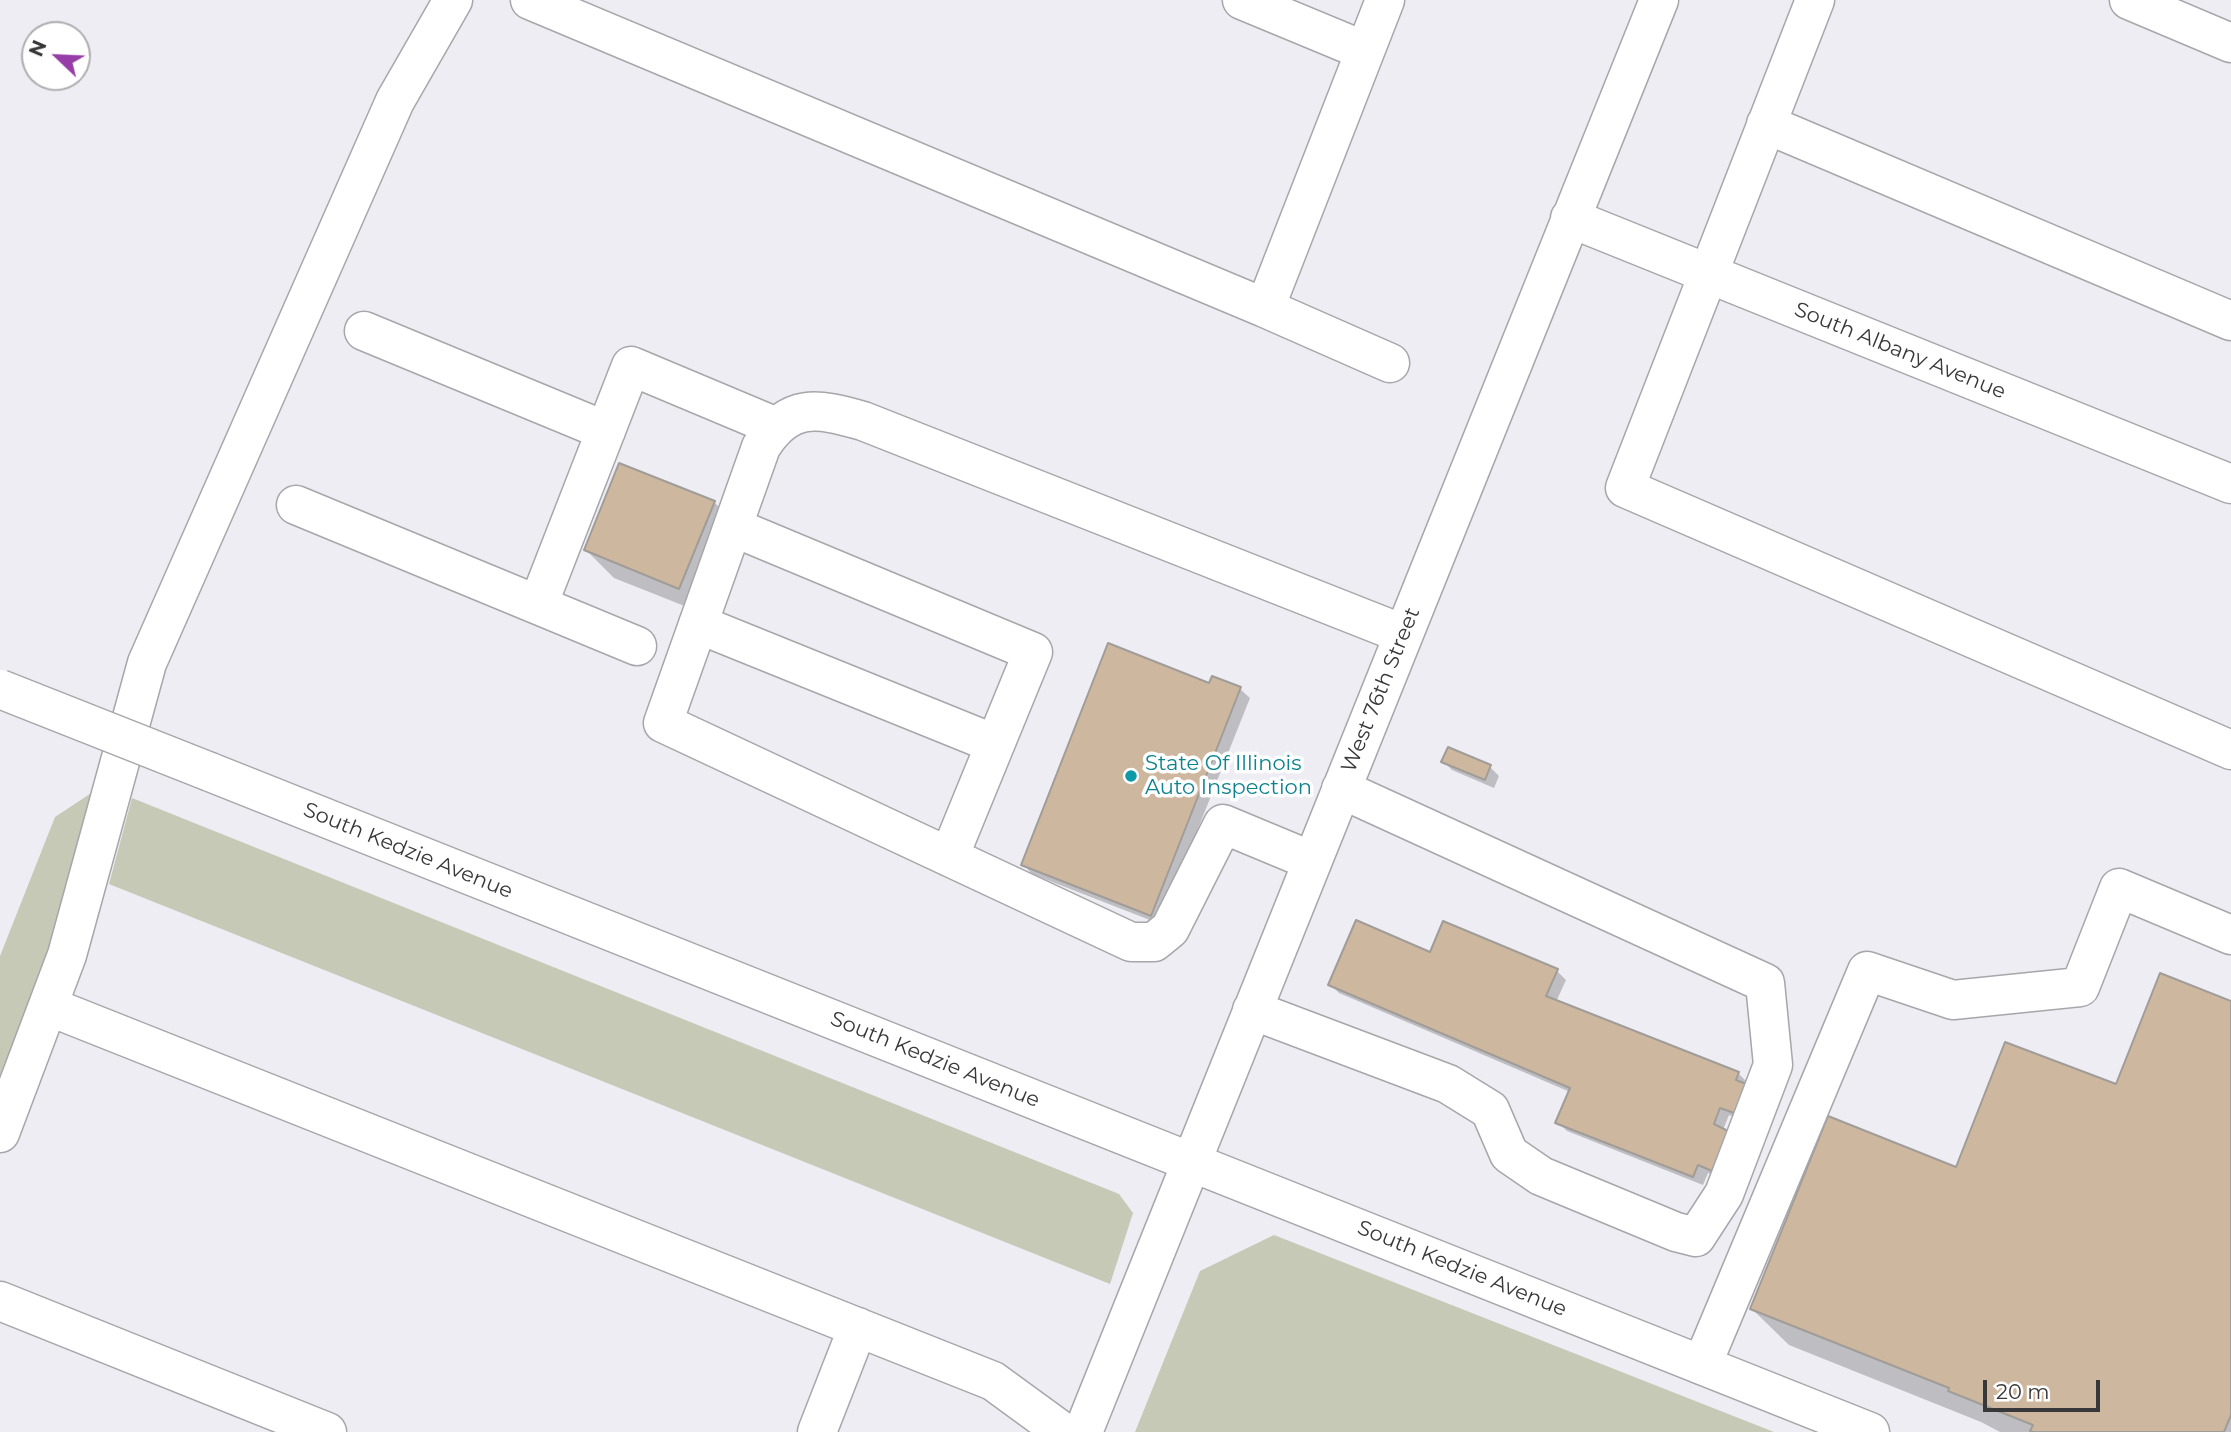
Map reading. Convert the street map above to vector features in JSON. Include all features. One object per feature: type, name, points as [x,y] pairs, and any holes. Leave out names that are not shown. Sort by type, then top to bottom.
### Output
[{"type":"main road","points":[[0,1133],[67,956],[148,663],[395,101],[453,0]]},
{"type":"main road","points":[[530,0],[1390,363]]},
{"type":"main road","points":[[1242,0],[1365,51]]},
{"type":"main road","points":[[1265,308],[1385,0]]},
{"type":"main road","name":"West 76th Street","points":[[1083,1432],[1659,0]]},
{"type":"main road","points":[[1815,0],[1706,273],[1625,488],[2231,750]]},
{"type":"main road","points":[[2129,0],[2231,43]]},
{"type":"main road","points":[[1766,124],[2231,321]]},
{"type":"main road","name":"South Albany Avenue","points":[[1570,218],[2231,484]]},
{"type":"main road","points":[[365,331],[606,431]]},
{"type":"main road","points":[[538,605],[631,366],[774,426]]},
{"type":"main road","points":[[1312,861],[1223,824],[1170,929],[1154,942],[1131,942],[663,723],[761,447],[774,426],[797,414],[821,410],[863,421],[1403,634]]},
{"type":"main road","points":[[296,505],[637,646]]},
{"type":"main road","points":[[733,527],[1033,652],[949,857]]},
{"type":"main road","points":[[698,624],[995,744]]},
{"type":"main road","name":"South Kedzie Avenue","points":[[0,689],[1870,1432]]},
{"type":"main road","points":[[1252,1010],[1448,1084],[1490,1110],[1509,1154],[1541,1176],[1676,1232],[1696,1237],[1724,1194],[1773,1065],[1765,984],[1341,789]]},
{"type":"main road","points":[[1702,1365],[1867,971],[1953,1000],[2080,987],[2119,888],[2231,935]]},
{"type":"main road","points":[[48,1006],[993,1381],[1063,1432]]},
{"type":"main road","points":[[0,1301],[242,1416],[327,1432]]},
{"type":"main road","points":[[817,1432],[858,1327]]},
{"type":"green space","points":[[102,786],[55,940],[0,1075],[0,956],[55,817]]},
{"type":"green space","points":[[132,798],[1119,1194],[1133,1213],[1110,1284],[109,884]]},
{"type":"green space","points":[[1274,1235],[1774,1432],[1135,1432],[1200,1271]]},
{"type":"building","points":[[619,463],[715,501],[679,589],[584,550]]},
{"type":"building","name":"State Of Illinois Auto Inspection","points":[[1108,643],[1209,683],[1212,676],[1241,687],[1151,916],[1021,865]]},
{"type":"building","points":[[1448,747],[1491,765],[1485,780],[1441,762]]},
{"type":"building","points":[[1356,920],[1430,952],[1443,921],[1558,969],[1546,996],[1739,1072],[1736,1080],[1749,1085],[1737,1114],[1720,1108],[1714,1124],[1728,1131],[1712,1171],[1698,1165],[1693,1177],[1555,1123],[1570,1088],[1328,985]]},
{"type":"building","points":[[2160,973],[2231,1001],[2231,1415],[2224,1432],[2033,1432],[2030,1431],[2033,1425],[1948,1391],[1949,1388],[1750,1309],[1828,1116],[1956,1167],[2005,1042],[2116,1084]]},
{"type":"place","name":"State Of Illinois Auto Inspection","points":[[1131,776]]}]
